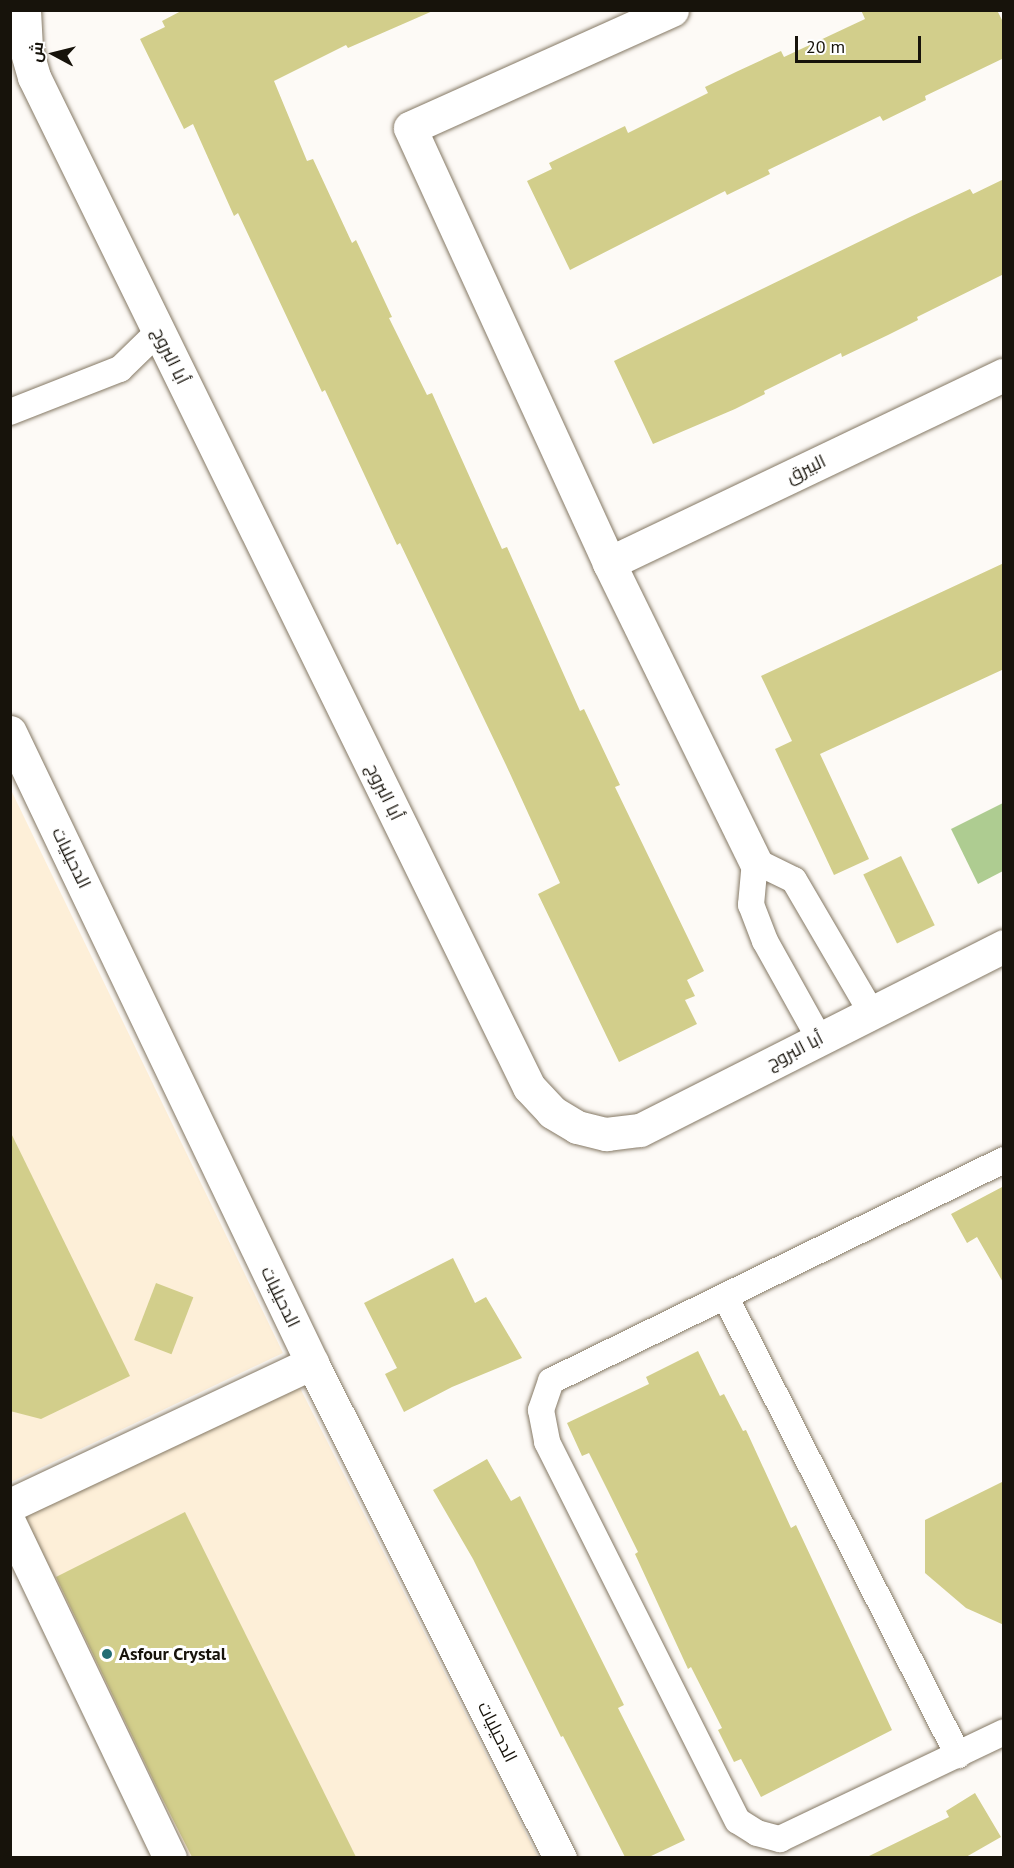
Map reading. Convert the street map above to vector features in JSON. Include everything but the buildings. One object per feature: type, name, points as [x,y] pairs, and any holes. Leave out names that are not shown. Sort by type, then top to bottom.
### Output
[{"type":"street","name":"أبا البروج","points":[[24,10],[26,49],[34,77],[530,1088],[552,1112],[577,1127],[606,1134],[640,1130],[1004,946]]},
{"type":"street","points":[[672,10],[410,128],[609,563],[755,861]]},
{"type":"street","name":"البيرق","points":[[609,563],[1004,375]]},
{"type":"street","name":"الدحيليات","points":[[10,732],[312,1363],[560,1857]]},
{"type":"street","points":[[10,1505],[312,1363]]},
{"type":"street","points":[[10,1524],[170,1857]]},
{"type":"lane","points":[[10,412],[120,369],[158,332]]},
{"type":"lane","points":[[819,1038],[765,941],[751,905],[755,861],[794,880],[871,1012]]},
{"type":"lane","points":[[1004,1160],[551,1381],[541,1410],[547,1442],[738,1821],[756,1833],[780,1839],[1004,1732]]},
{"type":"lane","points":[[725,1296],[958,1755]]},
{"type":"shaded area","points":[[10,788],[283,1353],[11,1482],[10,1482]]},
{"type":"shaded area","points":[[1003,803],[1003,871],[978,884],[951,829]]},
{"type":"shaded area","points":[[298,1384],[538,1857],[190,1857],[21,1512]]},
{"type":"place","name":"Asfour Crystal","points":[[107,1654]]}]
